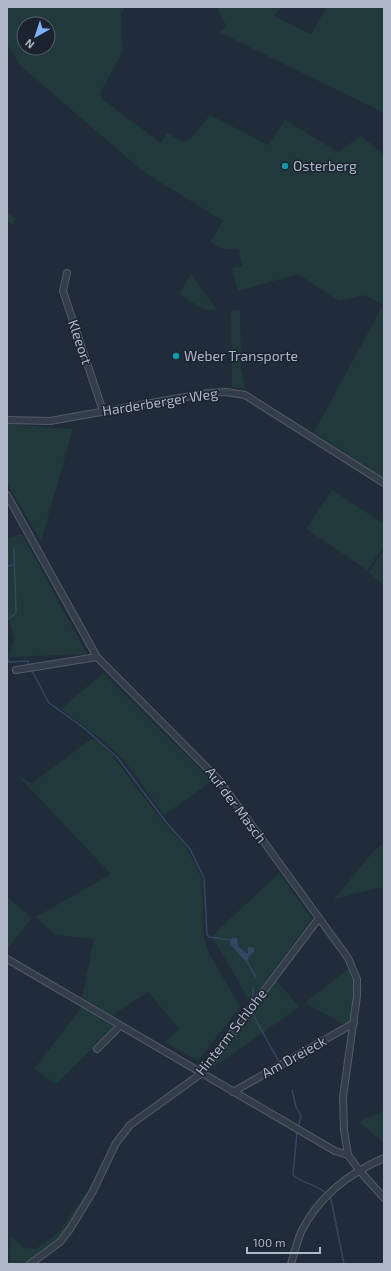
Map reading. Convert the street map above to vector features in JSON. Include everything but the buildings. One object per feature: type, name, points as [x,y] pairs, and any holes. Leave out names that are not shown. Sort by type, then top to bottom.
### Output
[{"type":"street","name":"Kleeort","points":[[68,273],[63,291],[103,411]]},
{"type":"street","name":"Harderberger Weg","points":[[7,420],[50,421],[208,393],[226,392],[245,395],[384,483]]},
{"type":"street","name":"Auf der Masch","points":[[7,495],[97,657],[219,780],[348,958],[357,979],[354,1024],[344,1097],[344,1130],[348,1155]]},
{"type":"street","points":[[16,670],[97,657]]},
{"type":"street","name":"Hinterm Schlohe","points":[[30,1264],[60,1242],[70,1229],[92,1193],[116,1143],[130,1125],[202,1073],[318,918]]},
{"type":"street","points":[[7,959],[335,1151],[348,1155],[384,1198]]},
{"type":"street","name":"Am Dreieck","points":[[233,1092],[354,1024]]},
{"type":"street","points":[[97,1049],[120,1026]]},
{"type":"street","points":[[291,1264],[301,1233],[312,1212],[326,1195],[359,1170],[384,1158]]},
{"type":"green space","points":[[7,7],[126,7],[121,13],[123,51],[100,93],[102,99],[161,143],[167,133],[183,142],[190,139],[210,115],[268,145],[285,120],[338,152],[361,136],[384,155],[384,479],[314,432],[383,305],[364,295],[339,301],[298,274],[238,291],[232,268],[242,266],[239,250],[221,248],[210,242],[223,221],[141,170],[20,65],[7,44]]},
{"type":"green space","points":[[217,7],[282,7],[274,16],[311,34],[327,7],[381,7],[384,12],[384,113],[219,32],[226,25]]},
{"type":"green space","points":[[7,212],[16,219],[12,225],[7,221]]},
{"type":"green space","points":[[191,274],[217,310],[203,309],[179,294]]},
{"type":"green space","points":[[231,310],[240,310],[241,368],[245,389],[232,387]]},
{"type":"green space","points":[[7,424],[73,429],[41,541],[7,483]]},
{"type":"green space","points":[[332,490],[384,524],[384,546],[367,570],[306,529]]},
{"type":"green space","points":[[22,534],[87,654],[9,657],[14,640],[9,618],[7,618],[7,539]]},
{"type":"green space","points":[[384,549],[384,585],[369,573]]},
{"type":"green space","points":[[103,673],[212,781],[164,815],[124,760],[106,743],[61,709]]},
{"type":"green space","points":[[93,738],[108,750],[160,818],[186,847],[201,877],[204,937],[208,951],[240,1007],[198,1061],[165,1042],[179,1029],[148,992],[111,1016],[82,998],[94,939],[55,935],[36,917],[111,874],[18,776],[32,783]]},
{"type":"green space","points":[[384,843],[384,887],[333,900],[374,851]]},
{"type":"green space","points":[[279,873],[312,919],[250,1002],[212,936]]},
{"type":"green space","points":[[7,897],[32,918],[7,949]]},
{"type":"green space","points":[[349,968],[354,983],[352,1021],[343,1024],[305,1003]]},
{"type":"green space","points":[[276,980],[299,1007],[207,1072],[211,1064]]},
{"type":"green space","points":[[82,1007],[114,1027],[56,1084],[34,1069]]},
{"type":"green space","points":[[384,1110],[384,1143],[359,1122]]},
{"type":"green space","points":[[96,1179],[68,1227],[58,1239],[25,1264],[10,1264],[11,1236],[24,1248],[36,1249],[58,1233]]},
{"type":"water","points":[[237,938],[238,946],[246,953],[248,953],[248,947],[254,948],[254,952],[249,956],[247,963],[230,944],[230,940]]},
{"type":"waterway","points":[[7,620],[16,613],[14,548]]},
{"type":"waterway","points":[[7,566],[15,565]]},
{"type":"waterway","points":[[7,627],[7,647]]},
{"type":"waterway","points":[[7,659],[9,662],[28,661],[29,666]]},
{"type":"waterway","points":[[31,669],[49,703],[84,728],[117,757],[166,822],[190,849],[204,878],[207,934],[209,937],[230,940]]},
{"type":"waterway","points":[[247,962],[256,977]]},
{"type":"waterway","points":[[253,988],[253,997]]},
{"type":"waterway","points":[[252,1013],[278,1060]]},
{"type":"waterway","points":[[292,1090],[296,1107],[301,1116],[298,1128]]},
{"type":"waterway","points":[[297,1132],[293,1175],[319,1188],[327,1194]]},
{"type":"waterway","points":[[329,1197],[331,1199],[344,1264]]},
{"type":"place","name":"Osterberg","points":[[285,166]]},
{"type":"place","name":"Weber Transporte","points":[[176,356]]}]
